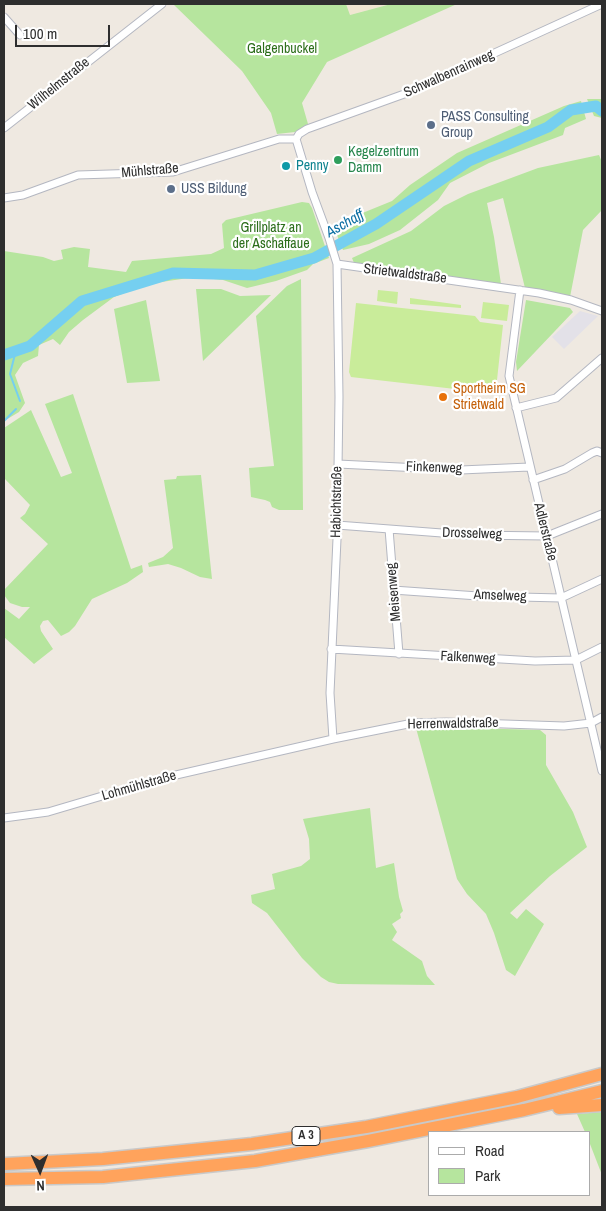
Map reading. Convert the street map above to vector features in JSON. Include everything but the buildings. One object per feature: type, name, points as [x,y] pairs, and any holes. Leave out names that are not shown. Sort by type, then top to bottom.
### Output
[{"type":"highway","name":"A 3","points":[[4,1164],[103,1159],[252,1144],[366,1127],[517,1097],[602,1074]]},
{"type":"highway","name":"A 3","points":[[4,1179],[103,1177],[255,1161],[524,1110],[602,1091]]},
{"type":"highway","points":[[524,1110],[602,1105]]},
{"type":"street","name":"Wilhelmstraße","points":[[4,128],[162,4]]},
{"type":"street","name":"Schwalbenrainweg","points":[[296,139],[299,134],[307,129],[407,93],[602,4]]},
{"type":"street","points":[[4,17],[20,36]]},
{"type":"street","name":"Mühlstraße","points":[[4,198],[23,195],[78,175],[173,172],[279,140],[296,139]]},
{"type":"street","points":[[296,139],[337,264]]},
{"type":"street","name":"Strietwaldstraße","points":[[337,264],[520,290],[563,298],[602,311]]},
{"type":"street","name":"Habichtstraße","points":[[333,739],[330,693],[337,526],[339,397],[337,264]]},
{"type":"street","name":"Adlerstraße","points":[[520,290],[509,376],[602,772]]},
{"type":"street","points":[[516,408],[556,398],[602,358]]},
{"type":"street","points":[[533,480],[565,469],[592,453],[602,452]]},
{"type":"street","name":"Finkenweg","points":[[338,464],[461,470],[530,467]]},
{"type":"street","name":"Drosselweg","points":[[337,526],[468,535],[547,536],[602,514]]},
{"type":"street","name":"Meisenweg","points":[[389,529],[399,654]]},
{"type":"street","name":"Amselweg","points":[[394,590],[478,596],[561,598],[602,579]]},
{"type":"street","name":"Falkenweg","points":[[331,649],[399,654],[576,660],[602,648]]},
{"type":"street","name":"Herrenwaldstraße","points":[[275,753],[413,723],[446,722],[564,726],[591,723],[602,717]]},
{"type":"street","name":"Lohmühlstraße","points":[[4,818],[48,812],[163,778],[275,753]]},
{"type":"shaded area","points":[[346,4],[391,4],[350,15]]},
{"type":"shaded area","points":[[580,311],[598,316],[564,349],[552,337]]},
{"type":"green space","name":"Galgenbuckel","points":[[173,4],[346,4],[350,15],[391,4],[457,4],[327,62],[302,103],[308,124],[295,132],[277,134],[271,113],[242,71]]},
{"type":"green space","points":[[587,99],[602,99],[602,118],[594,116]]},
{"type":"green space","points":[[581,101],[586,119],[565,128],[563,135],[489,163],[450,183],[438,200],[400,230],[369,244],[343,250],[333,225],[392,201],[410,185],[457,153],[564,106]]},
{"type":"green space","points":[[599,155],[602,162],[602,210],[583,230],[570,297],[525,288],[503,198],[487,203],[501,284],[354,263],[352,258],[411,231],[444,206],[468,194],[538,168]]},
{"type":"green space","name":"Grillplatz an der Aschaffaue","points":[[302,202],[309,203],[312,208],[329,258],[313,264],[307,270],[276,281],[247,288],[223,280],[195,277],[148,284],[114,297],[69,332],[60,345],[53,339],[39,345],[38,356],[23,363],[15,375],[25,403],[19,412],[4,421],[4,251],[43,257],[54,261],[63,259],[61,250],[74,247],[90,249],[88,267],[126,272],[132,261],[211,254],[224,248],[222,224],[226,220]]},
{"type":"green space","points":[[301,279],[303,510],[279,510],[272,507],[270,502],[251,497],[249,468],[274,466],[256,316],[287,286]]},
{"type":"green space","points":[[196,289],[221,289],[240,296],[271,295],[203,361]]},
{"type":"green space","points":[[378,290],[398,292],[397,304],[377,301]]},
{"type":"green space","points":[[410,298],[461,305],[461,308],[410,304]]},
{"type":"green space","points":[[146,300],[160,381],[127,383],[114,309]]},
{"type":"green space","points":[[526,300],[570,308],[573,312],[517,371],[516,362]]},
{"type":"green space","points":[[483,302],[509,305],[507,321],[481,318]]},
{"type":"green space","points":[[356,303],[475,316],[480,322],[503,325],[496,389],[481,392],[351,377],[349,372]]},
{"type":"green space","points":[[73,394],[131,569],[142,565],[143,572],[127,583],[92,599],[75,626],[61,636],[48,620],[43,621],[40,626],[41,631],[53,649],[34,664],[4,637],[4,608],[19,619],[30,607],[22,607],[10,603],[4,595],[4,590],[48,544],[20,518],[25,514],[30,505],[4,478],[4,428],[31,410],[61,477],[72,473],[45,404]]},
{"type":"green space","points":[[201,475],[212,579],[200,577],[168,564],[149,567],[148,563],[163,557],[173,548],[164,480],[176,479],[177,476]]},
{"type":"green space","points":[[416,728],[540,730],[546,735],[546,765],[573,812],[587,847],[550,876],[510,913],[517,919],[526,909],[544,924],[515,976],[506,970],[486,914],[467,894],[457,879]]},
{"type":"green space","points":[[370,808],[376,868],[394,863],[403,911],[400,914],[401,918],[392,924],[397,932],[392,940],[422,961],[427,976],[435,985],[338,984],[329,982],[321,977],[302,958],[267,913],[252,903],[251,895],[275,889],[272,874],[301,866],[310,859],[309,839],[303,819]]},
{"type":"green space","points":[[602,1112],[602,1175],[591,1147],[591,1131],[585,1131],[577,1114]]},
{"type":"waterway","name":"Aschaff","points":[[4,355],[30,346],[82,301],[173,273],[255,275],[314,258],[376,224],[469,161],[548,127],[571,110],[596,106],[602,111]]},
{"type":"waterway","points":[[17,350],[10,374],[20,401]]},
{"type":"waterway","points":[[4,421],[16,409]]},
{"type":"place","name":"PASS Consulting Group","points":[[431,125]]},
{"type":"place","name":"Kegelzentrum Damm","points":[[338,160]]},
{"type":"place","name":"Penny","points":[[286,166]]},
{"type":"place","name":"USS Bildung","points":[[171,189]]},
{"type":"place","name":"Sportheim SG Strietwald","points":[[443,397]]}]
